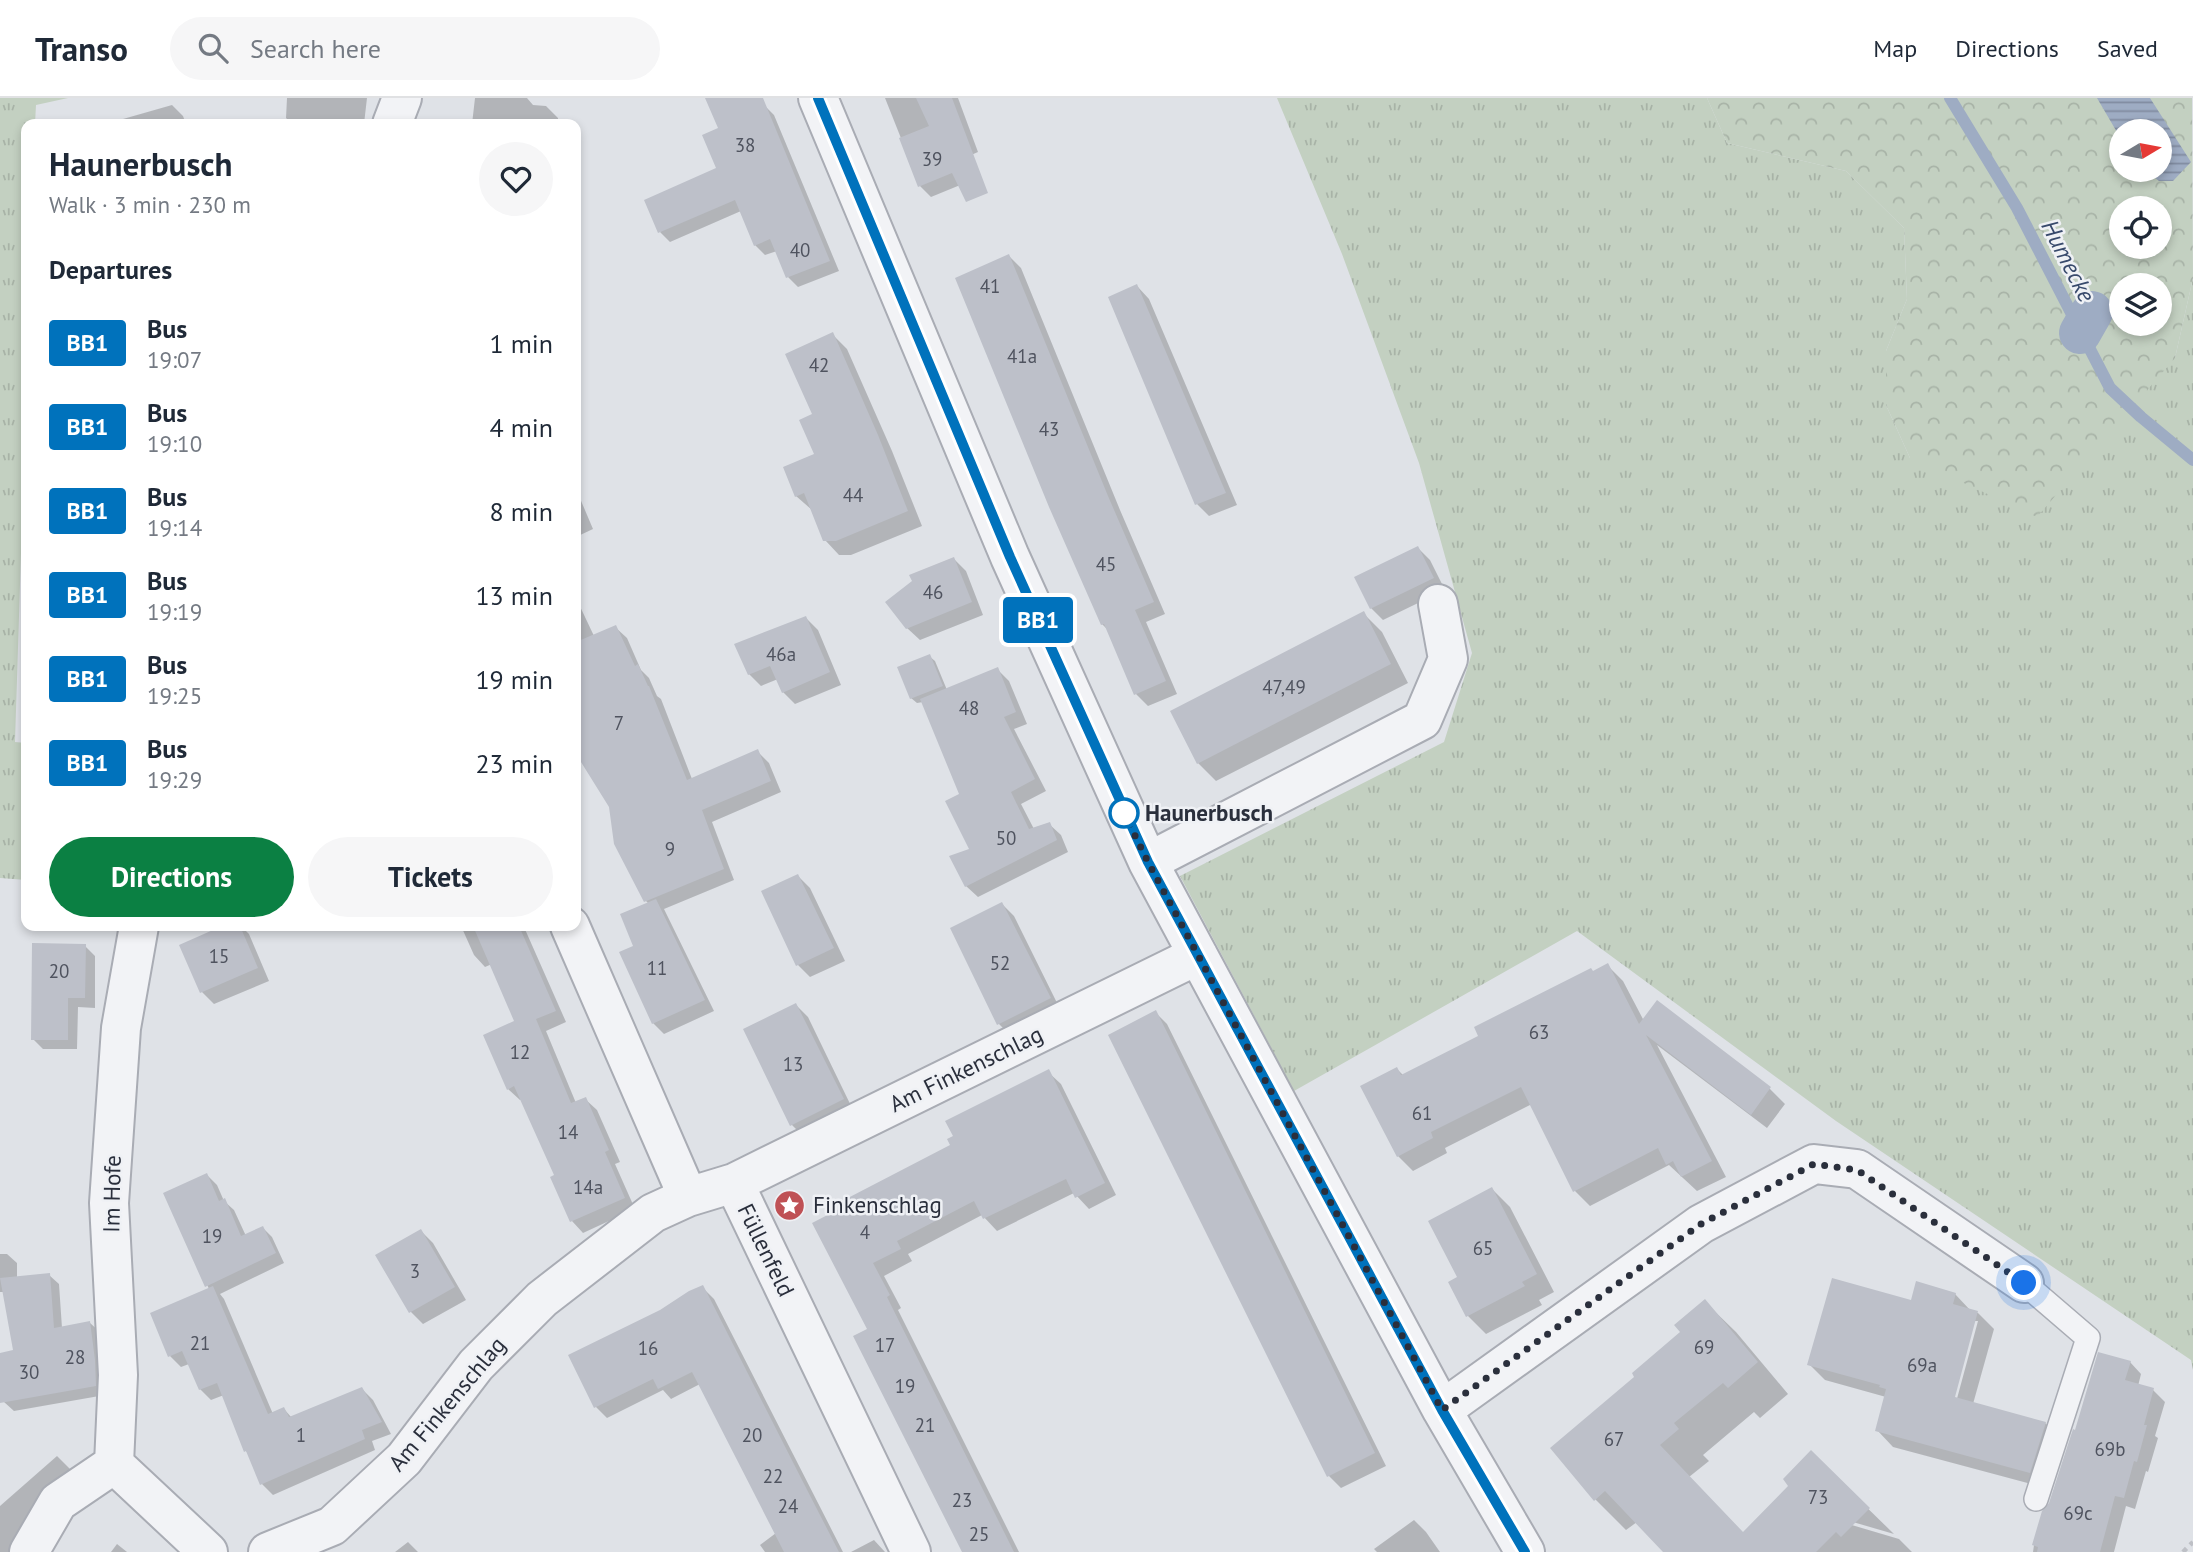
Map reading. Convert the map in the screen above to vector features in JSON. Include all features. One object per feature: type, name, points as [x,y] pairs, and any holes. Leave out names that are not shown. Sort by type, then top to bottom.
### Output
[{"type":"street","points":[[393,119],[402,98]]},
{"type":"street","points":[[818,98],[1010,557],[1148,862],[1442,1410],[1525,1552]]},
{"type":"street","points":[[1148,862],[1422,720],[1448,659],[1438,604]]},
{"type":"street","name":"Im Hofe","points":[[114,1464],[118,1375],[109,1203],[121,1028],[138,931]]},
{"type":"street","points":[[572,931],[688,1197]]},
{"type":"street","name":"Am Finkenschlag","points":[[734,1183],[1198,955]]},
{"type":"street","points":[[1442,1410],[1701,1224],[1814,1164],[1857,1170],[2024,1283]]},
{"type":"street","name":"Füllenfeld","points":[[688,1197],[734,1183],[911,1552]]},
{"type":"street","name":"Am Finkenschlag","points":[[268,1552],[332,1526],[404,1459],[476,1366],[542,1298],[653,1213],[688,1197]]},
{"type":"street","points":[[29,1552],[58,1502],[114,1464],[208,1552]]},
{"type":"lane","points":[[2024,1283],[2088,1338],[2036,1499]]},
{"type":"path","points":[[2183,1552],[2193,1542]]},
{"type":"green space","points":[[0,98],[68,98],[36,105],[35,119],[21,119],[21,553],[15,742],[21,743],[21,880],[0,878]]},
{"type":"green space","points":[[1277,98],[1707,98],[1727,143],[1846,171],[1904,228],[1907,299],[1886,351],[1886,405],[1910,458],[2175,358],[2193,278],[2193,1370],[2191,1360],[1836,1121],[1577,931],[1294,1091],[1180,876],[1444,742],[1472,653],[1419,463],[1342,254]]},
{"type":"green space","points":[[1707,98],[2192,98],[2193,278],[2175,358],[2037,517],[1910,458],[1886,405],[1886,351],[1907,299],[1904,228],[1846,171],[1727,143]]},
{"type":"water","points":[[2097,98],[2150,98],[2163,119],[2109,119]]},
{"type":"water","points":[[2172,132],[2191,162],[2172,181]]},
{"type":"building","points":[[705,98],[763,98],[830,261],[786,278],[770,239],[754,246],[735,200],[658,233],[644,200],[716,168],[702,135],[718,128]]},
{"type":"building","points":[[916,98],[952,98],[988,193],[966,202],[952,173],[918,187],[899,138],[929,126]]},
{"type":"building","points":[[1009,254],[1154,602],[1135,610],[1166,681],[1134,695],[1049,507],[955,278]]},
{"type":"building","points":[[1137,284],[1226,493],[1195,505],[1108,297]]},
{"type":"building","points":[[833,332],[908,511],[836,541],[823,541],[804,493],[795,497],[783,467],[814,454],[799,420],[812,414],[785,354]]},
{"type":"building","points":[[1418,546],[1434,578],[1370,609],[1354,577]]},
{"type":"building","points":[[954,557],[972,602],[906,629],[885,602],[912,581],[909,575]]},
{"type":"building","points":[[1364,611],[1391,664],[1197,764],[1170,711]]},
{"type":"building","points":[[806,616],[830,672],[782,693],[770,666],[748,675],[734,644]]},
{"type":"building","points":[[616,625],[635,666],[638,664],[649,686],[687,780],[758,749],[771,781],[702,810],[724,869],[644,902],[614,844],[609,807],[581,762],[581,640]]},
{"type":"building","points":[[930,654],[943,686],[910,699],[897,667]]},
{"type":"building","points":[[998,667],[1016,712],[1004,717],[1035,779],[1011,792],[1029,829],[1050,822],[1057,840],[965,887],[949,856],[969,849],[945,801],[959,794],[920,699]]},
{"type":"building","points":[[798,874],[834,948],[796,966],[761,891]]},
{"type":"building","points":[[656,899],[705,1000],[652,1024],[619,952],[633,946],[620,914]]},
{"type":"building","points":[[1002,902],[1051,998],[997,1025],[950,928]]},
{"type":"building","points":[[211,931],[242,931],[258,968],[200,993],[179,945]]},
{"type":"building","points":[[475,931],[521,931],[556,1011],[536,1019],[571,1103],[586,1097],[609,1150],[605,1152],[625,1198],[570,1222],[550,1177],[554,1175],[514,1086],[507,1090],[483,1035],[514,1021]]},
{"type":"building","points":[[32,943],[86,944],[85,998],[68,998],[68,1040],[31,1040]]},
{"type":"building","points":[[1608,963],[1639,1024],[1657,1000],[1771,1087],[1751,1115],[1646,1035],[1712,1161],[1681,1177],[1673,1161],[1666,1165],[1658,1148],[1573,1192],[1521,1087],[1431,1132],[1433,1138],[1397,1157],[1360,1086],[1397,1067],[1401,1075],[1478,1036],[1474,1027],[1591,968],[1593,971]]},
{"type":"building","points":[[796,1003],[844,1099],[790,1126],[743,1029]]},
{"type":"building","points":[[1156,1010],[1375,1453],[1327,1477],[1108,1035]]},
{"type":"building","points":[[1049,1069],[1105,1183],[1075,1198],[1066,1179],[983,1219],[974,1201],[897,1241],[901,1249],[873,1263],[890,1295],[887,1297],[1014,1552],[962,1552],[853,1336],[867,1329],[812,1223],[847,1205],[844,1200],[950,1145],[947,1139],[953,1136],[945,1121]]},
{"type":"building","points":[[207,1173],[219,1201],[225,1198],[241,1236],[263,1226],[276,1253],[205,1287],[163,1193]]},
{"type":"building","points":[[1492,1187],[1537,1274],[1522,1282],[1525,1286],[1466,1317],[1448,1282],[1457,1277],[1428,1221]]},
{"type":"building","points":[[421,1229],[455,1287],[409,1313],[375,1255]]},
{"type":"building","points":[[50,1273],[54,1328],[90,1321],[96,1386],[0,1403],[0,1353],[13,1350],[0,1278]]},
{"type":"building","points":[[1832,1278],[1911,1300],[1916,1281],[1956,1293],[1953,1304],[1978,1311],[1955,1397],[2046,1422],[2030,1473],[1875,1431],[1886,1389],[1807,1365]]},
{"type":"building","points":[[703,1285],[839,1552],[784,1552],[692,1372],[658,1389],[653,1379],[594,1408],[568,1355],[660,1310]]},
{"type":"building","points":[[213,1286],[268,1414],[284,1407],[289,1417],[362,1387],[382,1422],[362,1430],[365,1439],[260,1485],[217,1383],[199,1390],[182,1351],[168,1357],[150,1313]]},
{"type":"building","points":[[1705,1299],[1758,1362],[1728,1388],[1723,1383],[1674,1423],[1679,1429],[1660,1445],[1743,1532],[1788,1486],[1783,1479],[1811,1450],[1870,1508],[1841,1537],[1836,1532],[1816,1552],[1663,1552],[1605,1491],[1594,1501],[1550,1448],[1634,1377],[1632,1373],[1680,1332],[1674,1325]]},
{"type":"building","points":[[2098,1352],[2131,1361],[2125,1380],[2154,1388],[2137,1462],[2134,1461],[2124,1498],[2115,1496],[2100,1552],[2037,1552],[2038,1547],[2032,1545],[2042,1511],[2049,1503],[2073,1429],[2075,1430]]},
{"type":"waterway","name":"Humecke","points":[[1950,98],[2017,208],[2110,388],[2193,460]]},
{"type":"waterway","points":[[2080,333],[2092,312]]},
{"type":"bus line","name":"BB1","points":[[818,98],[1010,557],[1125,815],[1442,1410],[1525,1552]]},
{"type":"place","name":"Haunerbusch","points":[[1124,813]]},
{"type":"place","name":"Finkenschlag","points":[[790,1205]]},
{"type":"route","points":[[1124,813],[1442,1410],[1701,1224],[1814,1164],[1857,1170],[2024,1283]]}]
